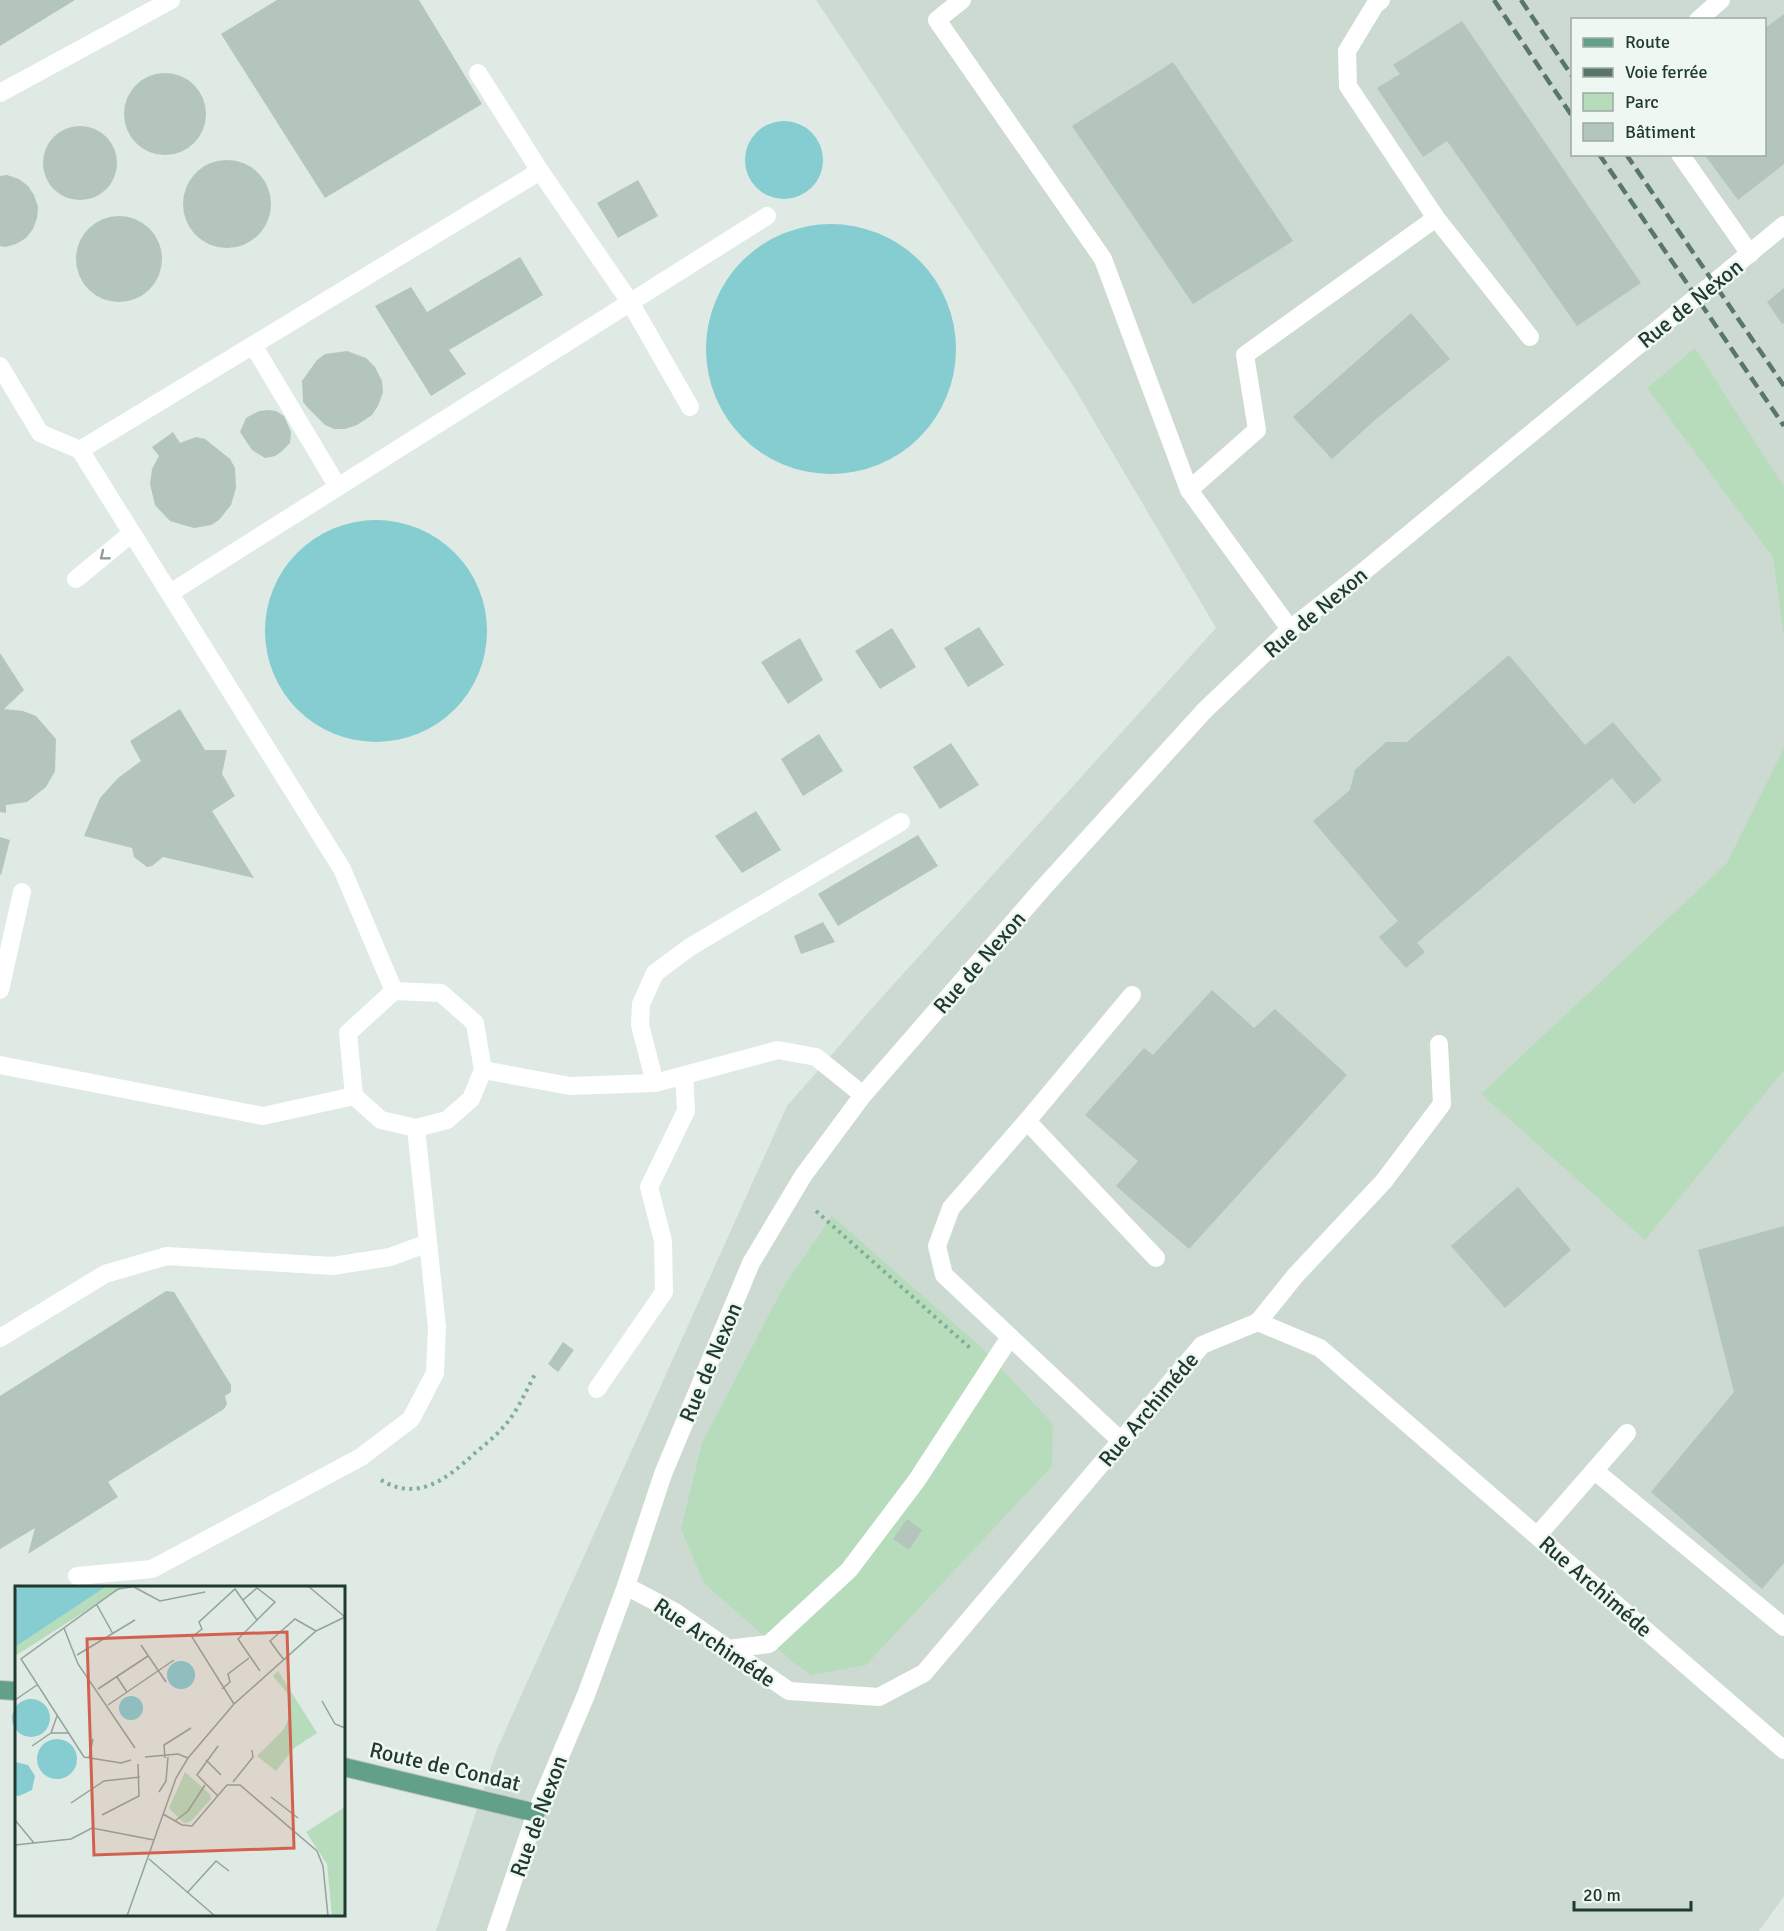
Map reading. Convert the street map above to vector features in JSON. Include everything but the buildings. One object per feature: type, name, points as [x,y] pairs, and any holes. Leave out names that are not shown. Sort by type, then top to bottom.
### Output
[{"type":"main road","points":[[0,1690],[15,1691]]},
{"type":"main road","name":"Route de Condat","points":[[345,1767],[536,1813]]},
{"type":"street","points":[[0,93],[171,0]]},
{"type":"street","points":[[962,0],[937,20],[1103,259],[1189,490],[1290,629]]},
{"type":"street","points":[[1381,0],[1375,5],[1347,51],[1348,86],[1436,218],[1530,337]]},
{"type":"street","points":[[1700,18],[1721,0]]},
{"type":"street","points":[[478,73],[540,171],[630,302],[690,407]]},
{"type":"street","points":[[1681,156],[1750,254]]},
{"type":"street","points":[[80,450],[540,171]]},
{"type":"street","points":[[170,593],[767,216]]},
{"type":"street","points":[[1189,490],[1257,430],[1245,355],[1436,218]]},
{"type":"street","name":"Rue de Nexon","points":[[496,1931],[536,1813],[586,1695],[626,1586],[663,1474],[751,1263],[803,1176],[863,1095],[1042,888],[1205,710],[1290,629],[1784,225]]},
{"type":"street","points":[[253,345],[338,487]]},
{"type":"street","points":[[0,366],[40,433],[80,450],[342,869],[394,990]]},
{"type":"street","points":[[76,579],[132,533]]},
{"type":"street","points":[[655,1083],[640,1025],[641,1004],[655,973],[690,947],[901,822]]},
{"type":"street","points":[[0,990],[22,892]]},
{"type":"street","points":[[394,990],[441,993],[476,1023],[483,1070],[471,1099],[447,1120],[416,1128],[381,1120],[354,1096],[348,1033],[394,990]]},
{"type":"street","points":[[1121,1441],[944,1275],[937,1246],[951,1208],[1132,995]]},
{"type":"street","points":[[1258,1322],[1295,1276],[1384,1182],[1442,1104],[1439,1044]]},
{"type":"street","points":[[483,1070],[570,1086],[655,1083],[778,1050],[816,1057],[863,1095]]},
{"type":"street","points":[[0,1065],[263,1116],[354,1096]]},
{"type":"street","points":[[597,1389],[664,1292],[663,1241],[649,1187],[686,1111],[684,1075]]},
{"type":"street","points":[[1027,1120],[1156,1258]]},
{"type":"street","points":[[77,1576],[152,1569],[361,1457],[411,1419],[435,1373],[437,1327],[416,1128]]},
{"type":"street","points":[[0,1338],[105,1274],[167,1256],[333,1266],[390,1257],[428,1243]]},
{"type":"street","name":"Rue Archiméde","points":[[626,1586],[675,1612],[789,1691],[879,1696],[924,1672],[1202,1345],[1258,1322],[1320,1348],[1784,1750]]},
{"type":"street","points":[[728,1649],[769,1644],[849,1570],[917,1480],[1010,1337]]},
{"type":"street","points":[[1538,1536],[1627,1433]]},
{"type":"street","points":[[1595,1471],[1784,1627]]},
{"type":"path","points":[[794,1192],[991,1366]]},
{"type":"path","points":[[361,1457],[371,1473],[388,1484],[408,1488],[429,1486],[452,1474],[507,1423],[537,1372]]},
{"type":"shaded area","points":[[816,0],[1784,0],[1784,1896],[1759,1931],[436,1931],[497,1749],[787,1106],[874,1006],[1216,628],[1072,384]]},
{"type":"green space","points":[[1695,348],[1784,487],[1784,637],[1773,557],[1647,388]]},
{"type":"green space","points":[[1784,748],[1784,1070],[1645,1240],[1481,1094],[1727,863]]},
{"type":"green space","points":[[832,1216],[981,1347],[1053,1424],[1052,1466],[866,1665],[811,1675],[793,1662],[704,1583],[681,1529],[702,1443],[784,1286]]},
{"type":"water","points":[[784,121],[799,124],[812,132],[820,145],[823,160],[820,175],[812,188],[799,196],[784,199],[769,196],[756,188],[748,175],[745,160],[748,145],[756,132],[769,124]]},
{"type":"water","points":[[831,224],[855,226],[879,233],[910,252],[928,270],[947,301],[954,325],[956,349],[954,373],[947,397],[928,428],[910,446],[879,465],[855,472],[831,474],[807,472],[783,465],[752,446],[734,428],[715,397],[708,373],[706,349],[708,325],[715,301],[734,270],[752,252],[783,233],[807,226]]},
{"type":"water","points":[[376,520],[398,522],[428,533],[446,545],[462,561],[474,579],[482,599],[487,631],[485,653],[474,683],[462,701],[446,717],[428,729],[408,737],[376,742],[354,740],[324,729],[306,717],[290,701],[278,683],[270,663],[265,631],[267,609],[278,579],[290,561],[306,545],[324,533],[344,525]]},
{"type":"railway","points":[[1494,0],[1571,115]]},
{"type":"railway","points":[[1521,0],[1571,75]]},
{"type":"railway","points":[[1600,156],[1784,426]]},
{"type":"railway","points":[[1627,156],[1784,386]]}]
